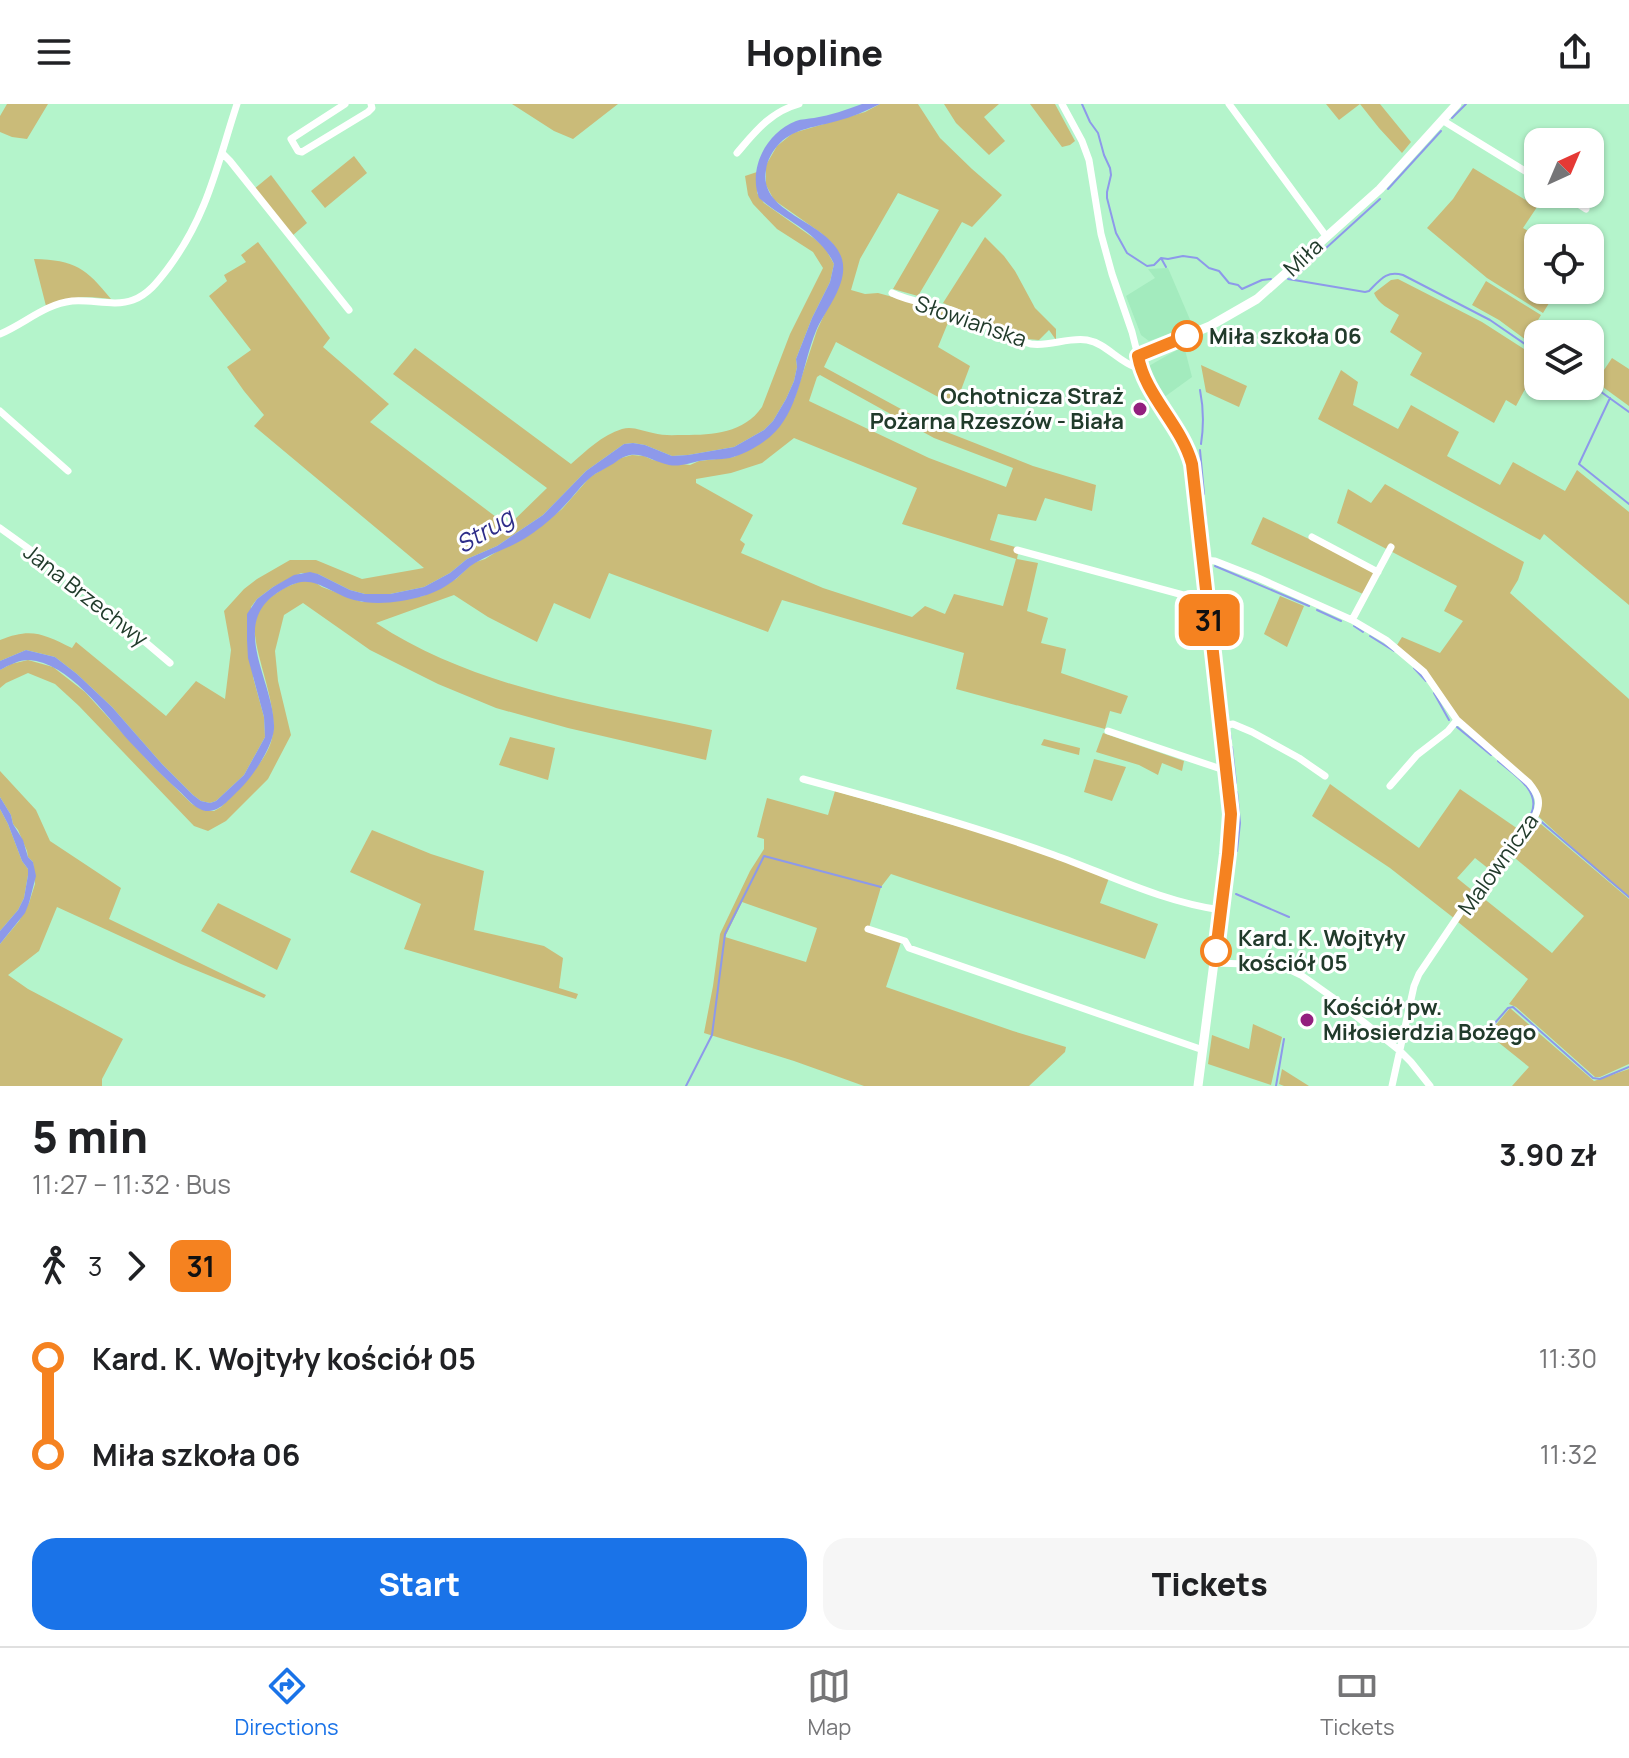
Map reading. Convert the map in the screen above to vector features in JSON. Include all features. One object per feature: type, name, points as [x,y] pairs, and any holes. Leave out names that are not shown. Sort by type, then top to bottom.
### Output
[{"type":"street","points":[[345,104],[291,139],[298,151],[302,152],[368,112],[371,104]]},
{"type":"street","points":[[737,153],[775,113],[799,104]]},
{"type":"street","points":[[1062,104],[1089,160],[1101,234],[1138,361],[1189,454],[1227,771],[1231,830],[1198,1086]]},
{"type":"street","points":[[1229,104],[1326,236]]},
{"type":"street","name":"Miła","points":[[1138,361],[1210,326],[1266,292],[1380,189],[1457,104]]},
{"type":"street","points":[[0,334],[60,304],[73,301],[130,301],[160,279],[193,230],[208,196],[233,105]]},
{"type":"street","points":[[1442,120],[1524,170]]},
{"type":"street","points":[[222,153],[349,310]]},
{"type":"street","name":"Słowiańska","points":[[892,293],[956,312],[1025,342],[1041,345],[1087,340],[1128,365],[1135,367],[1138,361]]},
{"type":"street","points":[[0,411],[68,471]]},
{"type":"street","name":"Jana Brzechwy","points":[[0,528],[71,579],[170,663]]},
{"type":"street","points":[[1312,537],[1378,572]]},
{"type":"street","points":[[1352,620],[1391,547]]},
{"type":"street","points":[[1017,550],[1207,599]]},
{"type":"street","name":"Malownicza","points":[[1202,560],[1215,561],[1352,620],[1386,640],[1432,682],[1457,720],[1529,783],[1537,795],[1539,806],[1530,822],[1475,891],[1419,974],[1399,1050]]},
{"type":"street","points":[[1390,786],[1417,755],[1457,720]]},
{"type":"street","points":[[1221,726],[1233,724],[1252,732],[1325,776]]},
{"type":"street","points":[[1108,731],[1227,771]]},
{"type":"street","points":[[803,779],[970,826],[1150,891],[1200,907],[1221,910]]},
{"type":"street","points":[[868,929],[905,941],[909,948],[1203,1050]]},
{"type":"street","points":[[1214,963],[1287,967],[1332,997],[1399,1050],[1430,1086]]},
{"type":"street","points":[[1392,1086],[1399,1050]]},
{"type":"shaded area","points":[[7,104],[48,104],[27,139],[0,132],[0,116]]},
{"type":"shaded area","points":[[512,104],[618,104],[573,139],[554,131]]},
{"type":"shaded area","points":[[880,104],[918,104],[940,138],[1002,195],[972,227],[962,222],[918,296],[893,289],[939,210],[898,193],[860,259],[851,290],[865,294],[878,293],[952,313],[938,347],[970,366],[955,406],[836,342],[824,367],[934,427],[1033,466],[1096,485],[1092,511],[1045,498],[1036,521],[998,514],[990,540],[1019,548],[1017,559],[1038,563],[1027,611],[1048,618],[1041,643],[1066,649],[1061,673],[1128,696],[1121,714],[1110,711],[1105,729],[956,689],[964,653],[782,600],[768,632],[609,573],[590,619],[554,603],[537,642],[454,595],[376,623],[414,646],[496,679],[582,703],[712,730],[706,760],[496,708],[438,684],[370,650],[303,603],[284,615],[275,651],[278,681],[291,735],[268,779],[226,821],[208,831],[194,826],[55,684],[28,673],[0,688],[0,670],[11,664],[28,660],[53,667],[85,692],[192,804],[206,811],[221,807],[258,765],[272,738],[273,714],[255,635],[258,611],[268,599],[301,581],[313,581],[362,602],[387,602],[423,596],[456,579],[473,563],[485,559],[548,520],[590,477],[621,458],[644,456],[690,465],[734,457],[743,452],[794,400],[817,330],[841,279],[842,260],[832,243],[821,233],[774,200],[766,185],[766,165],[777,146],[793,133],[865,112]],"holes":[[[820,375],[934,438],[1013,468],[1006,487],[929,458],[809,401]],[[794,438],[917,488],[902,524],[1016,559],[1003,606],[954,594],[945,614],[925,606],[912,617],[823,588],[741,553],[745,544],[740,540],[753,515],[696,483],[696,479],[731,473],[762,463]]]},
{"type":"shaded area","points":[[944,104],[999,104],[984,117],[1005,141],[989,155],[956,123]]},
{"type":"shaded area","points":[[1030,104],[1055,104],[1075,141],[1062,147]]},
{"type":"shaded area","points":[[1326,104],[1360,104],[1339,120]]},
{"type":"shaded area","points":[[1360,104],[1380,104],[1411,142],[1402,153],[1379,128]]},
{"type":"shaded area","points":[[354,156],[367,173],[325,208],[311,191]]},
{"type":"shaded area","points":[[1473,168],[1524,199],[1524,208],[1536,208],[1523,228],[1524,301],[1487,278],[1427,228],[1453,199]]},
{"type":"shaded area","points":[[757,172],[757,193],[764,203],[815,239],[825,248],[834,264],[830,282],[796,359],[794,381],[773,421],[764,430],[734,447],[688,455],[672,456],[645,445],[624,444],[586,471],[543,515],[497,546],[467,559],[450,573],[424,587],[390,594],[365,594],[318,574],[301,573],[273,587],[251,607],[253,677],[264,717],[265,737],[244,775],[216,801],[201,801],[193,795],[112,707],[55,657],[26,650],[0,661],[0,640],[11,636],[37,634],[72,648],[76,642],[166,716],[196,681],[225,699],[231,650],[224,611],[244,589],[290,560],[316,560],[362,579],[424,568],[254,426],[264,415],[227,367],[251,350],[209,296],[227,281],[224,275],[246,262],[241,255],[258,242],[330,338],[323,347],[389,404],[370,422],[508,526],[547,488],[393,374],[415,348],[571,464],[601,439],[622,429],[634,428],[665,435],[706,434],[737,427],[755,416],[762,407],[790,334],[823,268],[813,252],[777,229],[753,204],[745,176]]},
{"type":"shaded area","points":[[271,175],[307,223],[292,236],[254,189]]},
{"type":"shaded area","points":[[985,237],[1015,271],[1035,308],[1056,329],[1056,340],[1049,330],[1039,340],[1027,339],[943,303]]},
{"type":"shaded area","points":[[34,259],[60,261],[78,268],[111,299],[78,298],[46,306]]},
{"type":"shaded area","points":[[1168,268],[1191,322],[1149,341],[1141,335],[1126,296],[1155,278],[1148,269]]},
{"type":"shaded area","points":[[1398,279],[1482,322],[1524,349],[1524,391],[1516,406],[1506,400],[1494,423],[1410,375],[1422,353],[1390,332],[1399,315],[1381,303],[1374,293],[1391,280]]},
{"type":"shaded area","points":[[1486,281],[1541,315],[1538,320],[1524,320],[1524,339],[1472,305]]},
{"type":"shaded area","points":[[1529,304],[1548,304],[1543,313]]},
{"type":"shaded area","points":[[1184,346],[1192,377],[1163,398],[1147,367]]},
{"type":"shaded area","points":[[1612,358],[1629,369],[1629,406],[1604,388],[1604,370]]},
{"type":"shaded area","points":[[1201,365],[1247,386],[1239,407],[1206,392]]},
{"type":"shaded area","points":[[1341,370],[1358,382],[1353,405],[1398,429],[1411,405],[1459,432],[1447,456],[1500,485],[1513,462],[1565,491],[1577,470],[1629,512],[1629,605],[1544,534],[1540,540],[1318,419]]},
{"type":"shaded area","points":[[1385,484],[1524,562],[1510,593],[1629,699],[1629,896],[1538,816],[1541,797],[1461,720],[1397,645],[1402,637],[1440,653],[1463,621],[1444,611],[1457,586],[1337,523],[1348,489],[1371,503]]},
{"type":"shaded area","points":[[1263,517],[1374,573],[1363,594],[1251,544]]},
{"type":"shaded area","points":[[1280,596],[1304,606],[1287,647],[1264,634]]},
{"type":"shaded area","points":[[1103,733],[1184,761],[1182,771],[1162,763],[1158,775],[1139,765],[1096,752]]},
{"type":"shaded area","points":[[510,737],[555,748],[548,780],[499,765]]},
{"type":"shaded area","points":[[1044,739],[1080,748],[1079,755],[1041,745]]},
{"type":"shaded area","points":[[1094,759],[1126,767],[1112,801],[1084,792]]},
{"type":"shaded area","points":[[0,771],[36,810],[50,841],[121,888],[109,919],[266,995],[264,998],[57,907],[39,951],[8,975],[28,989],[123,1039],[102,1079],[102,1086],[0,1086],[0,944],[19,921],[35,884],[33,862],[0,797]]},
{"type":"shaded area","points":[[1330,784],[1419,848],[1460,789],[1518,829],[1489,869],[1475,858],[1457,878],[1473,891],[1455,919],[1390,868],[1312,816]]},
{"type":"shaded area","points":[[835,791],[1006,840],[1109,878],[1100,903],[1158,924],[1145,959],[891,874],[881,887],[868,931],[901,942],[886,987],[1066,1047],[1065,1052],[1029,1086],[864,1086],[704,1033],[720,934],[764,849],[764,839],[757,837],[767,798],[828,815]],"holes":[[[742,902],[817,928],[806,962],[725,937]]]},
{"type":"shaded area","points":[[0,809],[28,875],[24,898],[18,910],[0,931]]},
{"type":"shaded area","points":[[1535,819],[1629,899],[1629,1064],[1600,1077],[1595,1077],[1509,1004],[1528,979],[1458,922],[1477,893],[1552,953],[1584,916],[1509,853]]},
{"type":"shaded area","points":[[372,830],[484,871],[474,930],[544,946],[563,958],[559,988],[578,994],[576,999],[404,949],[421,904],[350,872]]},
{"type":"shaded area","points":[[218,903],[291,939],[277,970],[201,931]]},
{"type":"shaded area","points":[[1510,1008],[1594,1081],[1629,1069],[1629,1086],[1512,1086],[1529,1067],[1488,1034]]},
{"type":"shaded area","points":[[1253,1024],[1282,1037],[1271,1085],[1208,1064],[1212,1035],[1249,1049]]},
{"type":"shaded area","points":[[1282,1069],[1309,1086],[1279,1084]]},
{"type":"water","points":[[862,104],[880,104],[848,118],[792,134],[775,149],[767,166],[766,185],[773,197],[783,208],[835,246],[843,268],[839,287],[816,331],[791,409],[776,431],[755,448],[730,458],[677,466],[636,455],[622,458],[591,477],[535,532],[475,563],[449,584],[427,595],[371,603],[347,598],[311,582],[292,585],[277,593],[263,606],[256,622],[255,639],[273,712],[274,729],[266,753],[251,777],[222,806],[205,811],[192,804],[141,754],[85,691],[58,670],[29,660],[0,670],[0,661],[26,650],[55,657],[112,707],[193,795],[201,801],[216,801],[244,775],[265,737],[264,717],[248,658],[247,614],[257,599],[273,587],[294,575],[310,572],[365,594],[390,594],[424,587],[450,573],[467,559],[497,546],[543,515],[586,471],[624,444],[645,445],[672,456],[688,455],[734,447],[764,430],[773,421],[794,381],[796,359],[830,282],[834,264],[811,235],[759,198],[756,187],[758,164],[768,143],[785,127],[798,120]]},
{"type":"water","points":[[0,797],[23,840],[36,876],[25,913],[0,944],[0,931],[24,898],[28,869],[0,809]]},
{"type":"waterway","points":[[1082,104],[1098,133],[1110,168],[1107,198],[1116,233],[1127,253],[1147,266],[1154,265],[1161,258],[1197,258],[1209,268],[1219,271],[1229,283],[1242,289],[1271,279]]},
{"type":"waterway","points":[[1452,118],[1466,104]]},
{"type":"waterway","points":[[1388,189],[1441,131]]},
{"type":"waterway","points":[[1292,279],[1380,199]]},
{"type":"waterway","points":[[1161,258],[1166,267]]},
{"type":"waterway","points":[[1288,279],[1365,292],[1388,275],[1403,275],[1490,320],[1524,343]]},
{"type":"waterway","points":[[1200,390],[1203,417],[1201,444]]},
{"type":"waterway","points":[[1604,394],[1629,412]]},
{"type":"waterway","points":[[1610,398],[1579,464],[1629,504]]},
{"type":"waterway","points":[[1200,450],[1204,494]]},
{"type":"waterway","points":[[1205,509],[1207,529]]},
{"type":"waterway","points":[[1208,537],[1209,555]]},
{"type":"waterway","points":[[1215,566],[1309,606]]},
{"type":"waterway","points":[[1212,578],[1228,720]]},
{"type":"waterway","points":[[1317,610],[1341,621]]},
{"type":"waterway","points":[[1354,626],[1363,632]]},
{"type":"waterway","points":[[1370,636],[1394,651]]},
{"type":"waterway","points":[[1414,668],[1426,681]]},
{"type":"waterway","points":[[1434,693],[1449,720]]},
{"type":"waterway","points":[[1457,727],[1491,755]]},
{"type":"waterway","points":[[1229,729],[1231,739]]},
{"type":"waterway","points":[[1232,747],[1236,783]]},
{"type":"waterway","points":[[1498,761],[1518,777],[1529,791],[1533,798],[1531,814]]},
{"type":"waterway","points":[[1237,792],[1240,823],[1237,851]]},
{"type":"waterway","points":[[1537,818],[1629,897]]},
{"type":"waterway","points":[[686,1086],[712,1035],[725,934],[764,856],[881,887]]},
{"type":"waterway","points":[[1236,894],[1289,917]]},
{"type":"waterway","points":[[1487,1032],[1508,1008],[1513,1007],[1593,1078],[1600,1079],[1629,1067]]},
{"type":"waterway","points":[[1276,1086],[1284,1039]]},
{"type":"bus line","name":"31","points":[[1187,336],[1138,356],[1146,380],[1181,435],[1192,464],[1231,814],[1216,951]]},
{"type":"place","name":"Miła szkoła 06","points":[[1187,336]]},
{"type":"place","name":"Ochotnicza Straż Pożarna Rzeszów - Biała","points":[[1140,409]]},
{"type":"place","name":"Kard. K. Wojtyły kościół 05","points":[[1216,951]]},
{"type":"place","name":"Kościół pw. Miłosierdzia Bożego","points":[[1307,1020]]},
{"type":"water label","name":"Strug","points":[[484,530]]}]
